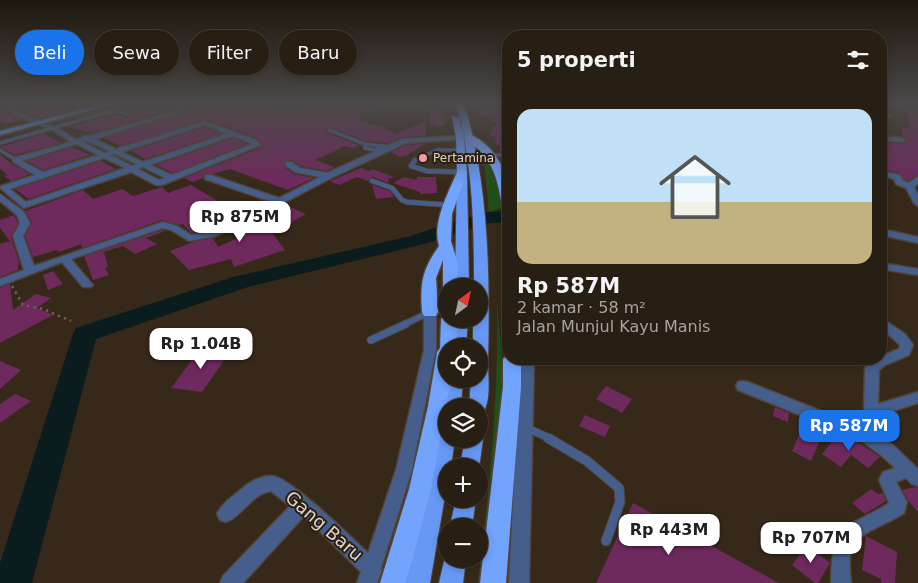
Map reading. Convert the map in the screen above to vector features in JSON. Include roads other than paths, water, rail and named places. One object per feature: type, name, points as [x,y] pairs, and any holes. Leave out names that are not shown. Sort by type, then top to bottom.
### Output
[{"type":"highway","points":[[462,131],[465,138],[460,150],[462,172],[462,278]]},
{"type":"highway","points":[[464,131],[478,214],[480,244],[482,305],[478,398]]},
{"type":"highway","points":[[465,138],[479,143],[500,173],[502,181]]},
{"type":"highway","points":[[450,278],[451,264],[445,244],[447,210],[462,172]]},
{"type":"highway","points":[[430,312],[429,276],[433,263],[445,244]]},
{"type":"highway","points":[[493,583],[512,386],[512,365]]},
{"type":"highway","points":[[393,583],[420,489],[441,388]]},
{"type":"highway","points":[[418,583],[444,448]]},
{"type":"highway","points":[[451,583],[454,568]]},
{"type":"street","points":[[62,131],[76,142],[159,183],[257,146],[256,143],[226,131]]},
{"type":"street","points":[[69,131],[88,138],[171,178]]},
{"type":"street","points":[[16,160],[110,131]]},
{"type":"street","points":[[179,131],[4,189],[22,205],[27,205],[233,134]]},
{"type":"street","points":[[5,281],[64,258],[163,225],[174,228],[185,237],[198,238],[242,221],[388,147],[411,140],[465,138]]},
{"type":"street","points":[[887,139],[902,140]]},
{"type":"street","points":[[16,160],[42,175]]},
{"type":"street","points":[[289,164],[298,170],[328,176]]},
{"type":"street","points":[[887,175],[897,178],[899,182],[909,186],[918,203]]},
{"type":"street","points":[[208,177],[278,202]]},
{"type":"street","points":[[909,186],[914,184],[918,178]]},
{"type":"street","points":[[0,197],[21,214],[25,223],[18,236],[30,271]]},
{"type":"street","points":[[887,233],[918,240]]},
{"type":"street","points":[[64,258],[87,285]]},
{"type":"street","points":[[887,267],[918,272]]},
{"type":"street","points":[[370,576],[406,460],[430,350],[430,312]]},
{"type":"street","points":[[887,326],[901,337],[907,345],[904,352],[887,359]]},
{"type":"street","points":[[519,583],[527,365]]},
{"type":"street","points":[[864,435],[871,412],[872,368],[876,365]]},
{"type":"street","points":[[743,386],[864,435],[882,447],[913,474]]},
{"type":"street","points":[[871,412],[918,397]]},
{"type":"street","points":[[841,583],[843,548],[846,543],[856,530],[888,515],[898,507],[898,502],[887,480],[913,474]]},
{"type":"street","name":"Gang Baru","points":[[226,514],[248,493],[262,484],[273,483],[303,505],[370,576]]},
{"type":"street","points":[[230,583],[303,505]]},
{"type":"lane","points":[[0,143],[42,131]]},
{"type":"lane","points":[[332,131],[365,144],[365,148],[375,150],[388,147]]},
{"type":"lane","points":[[0,150],[16,160]]},
{"type":"lane","points":[[426,155],[437,150],[460,150]]},
{"type":"lane","points":[[489,155],[502,155]]},
{"type":"lane","points":[[415,160],[411,166],[419,170],[462,172]]},
{"type":"lane","points":[[372,181],[392,188],[402,200],[407,202],[447,210]]},
{"type":"lane","points":[[371,340],[430,312]]},
{"type":"lane","points":[[526,427],[595,466],[619,488],[620,502],[606,541]]},
{"type":"waterway","points":[[13,583],[85,334],[241,282],[417,240],[458,226],[502,217]]},
{"type":"place","name":"Pertamina","points":[[423,158]]}]
